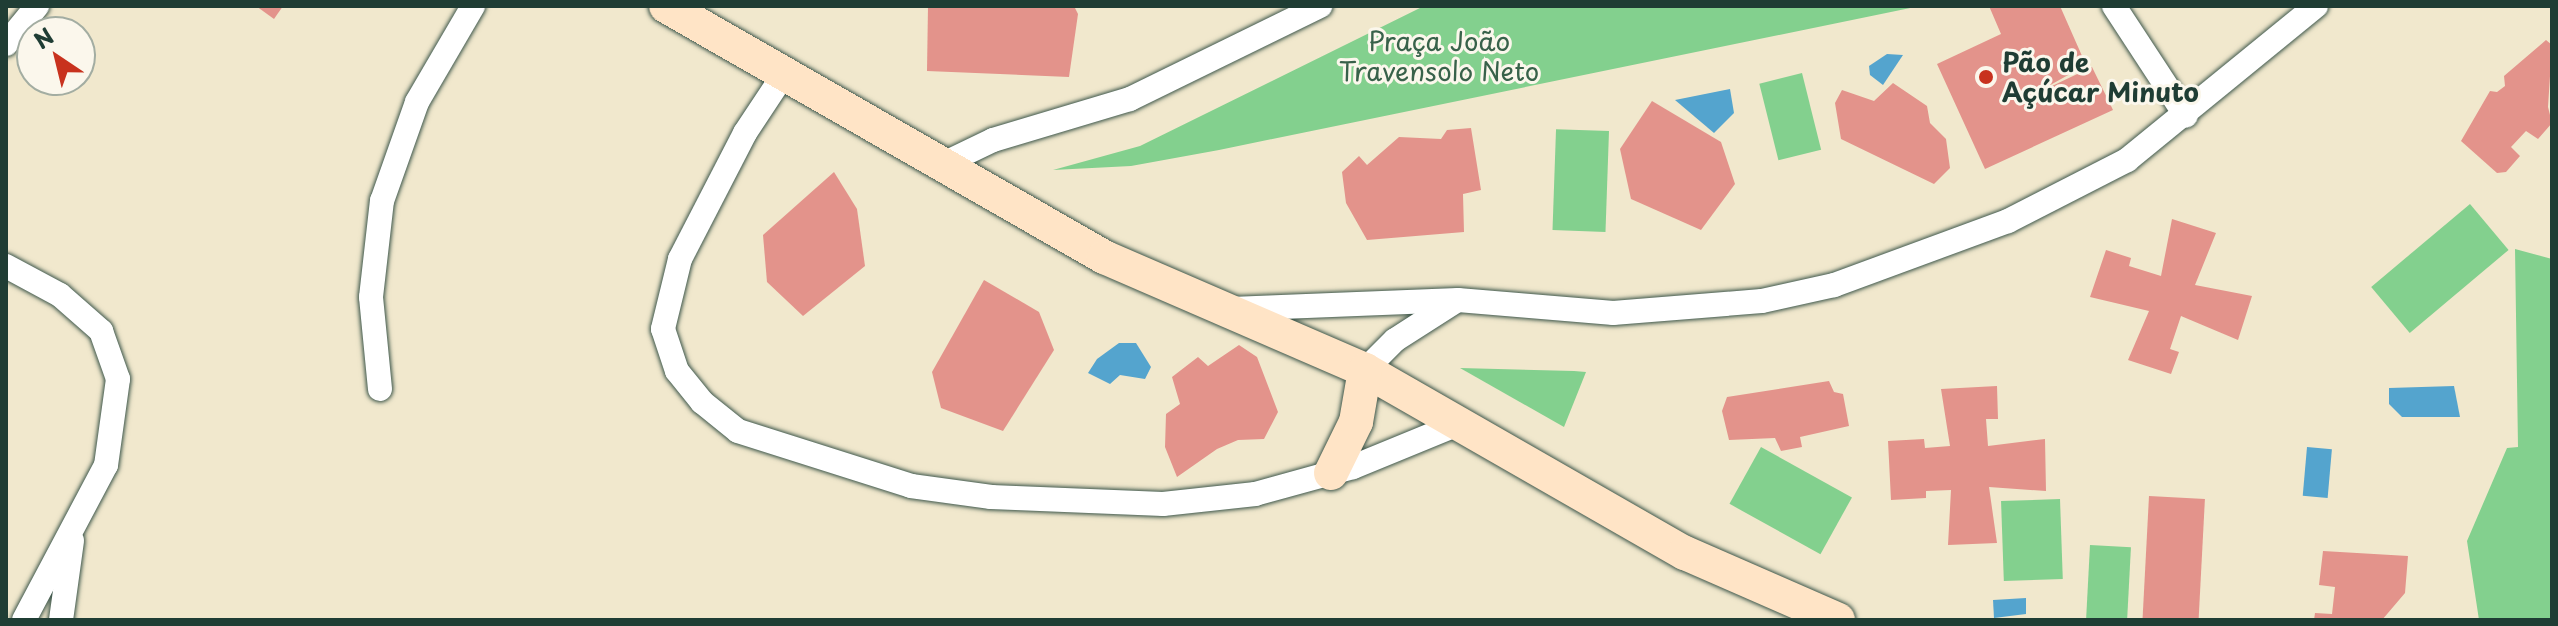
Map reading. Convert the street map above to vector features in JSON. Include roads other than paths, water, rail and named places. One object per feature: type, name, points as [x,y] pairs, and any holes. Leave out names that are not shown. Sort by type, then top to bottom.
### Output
[{"type":"main road","points":[[666,6],[782,77],[1104,257],[1365,370],[1685,553],[1838,620]]},
{"type":"main road","points":[[1331,473],[1356,422],[1365,370]]},
{"type":"street","points":[[6,44],[37,6]]},
{"type":"street","points":[[380,389],[371,297],[382,201],[417,102],[473,6]]},
{"type":"street","points":[[939,166],[993,140],[1130,99],[1320,6]]},
{"type":"street","points":[[2114,6],[2186,116]]},
{"type":"street","points":[[1229,309],[1458,300],[1613,313],[1762,301],[1834,285],[2008,221],[2127,160],[2186,116],[2316,6]]},
{"type":"street","points":[[782,77],[745,133],[680,259],[663,329],[677,371],[702,402],[738,431],[911,486],[1005,498],[1163,504],[1255,494],[1331,473],[1458,424]]},
{"type":"street","points":[[6,266],[60,295],[101,331],[118,379],[106,465],[75,523],[27,613],[59,620],[75,523]]},
{"type":"street","points":[[1365,370],[1395,340],[1458,300]]},
{"type":"water","points":[[1887,54],[1903,55],[1883,85],[1870,75],[1869,66]]},
{"type":"water","points":[[1730,89],[1734,113],[1714,133],[1675,100]]},
{"type":"water","points":[[1119,343],[1136,343],[1151,367],[1145,379],[1120,375],[1110,384],[1088,373],[1097,359]]},
{"type":"water","points":[[2454,386],[2460,417],[2402,417],[2389,404],[2389,388]]},
{"type":"water","points":[[2307,447],[2332,449],[2328,498],[2303,496]]},
{"type":"water","points":[[2026,598],[2026,614],[1994,618],[1993,600]]},
{"type":"place","name":"Pão de Açúcar Minuto","points":[[1986,77]]},
{"type":"park label","name":"Praça João Travensolo Neto","points":[[1439,56]]}]
